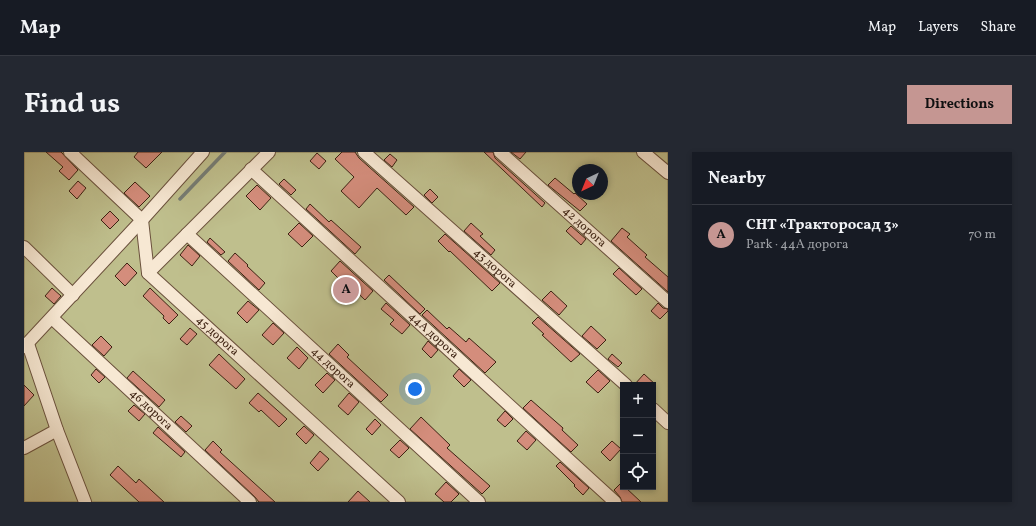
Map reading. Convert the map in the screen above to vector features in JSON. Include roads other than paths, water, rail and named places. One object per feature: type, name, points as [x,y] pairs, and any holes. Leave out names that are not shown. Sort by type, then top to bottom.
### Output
[{"type":"street","points":[[70,152],[142,220],[148,273]]},
{"type":"street","points":[[85,502],[26,346],[203,152]]},
{"type":"street","points":[[148,273],[269,152]]},
{"type":"street","name":"43 дорога","points":[[364,152],[623,382]]},
{"type":"street","name":"42 дорога","points":[[500,152],[668,302]]},
{"type":"street","points":[[643,152],[668,173]]},
{"type":"street","name":"44А дорога","points":[[251,169],[615,502]]},
{"type":"street","name":"44 дорога","points":[[187,234],[479,502]]},
{"type":"street","points":[[24,247],[73,295]]},
{"type":"street","name":"45 дорога","points":[[148,273],[399,502]]},
{"type":"street","name":"46 дорога","points":[[52,318],[250,502]]},
{"type":"street","points":[[656,412],[668,423]]},
{"type":"street","points":[[24,448],[57,430]]},
{"type":"waterway","points":[[180,199],[225,152]]},
{"type":"place","name":"СНТ «Тракторосад 3»","points":[[346,290]]}]
